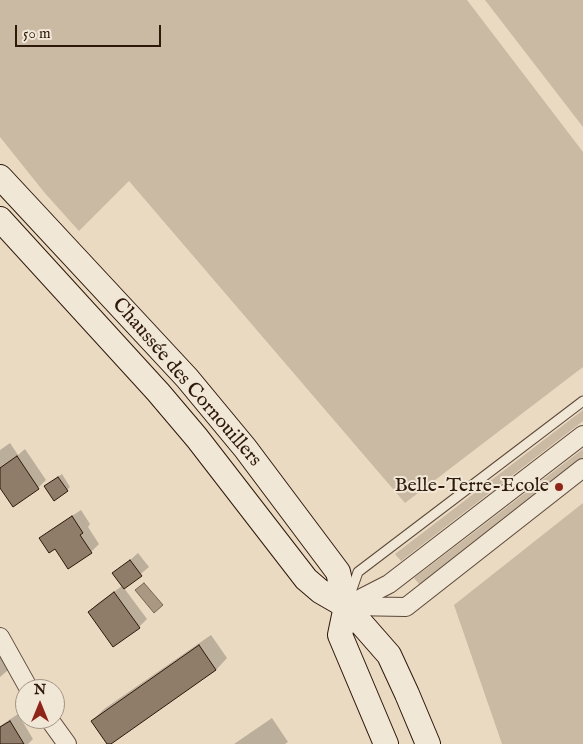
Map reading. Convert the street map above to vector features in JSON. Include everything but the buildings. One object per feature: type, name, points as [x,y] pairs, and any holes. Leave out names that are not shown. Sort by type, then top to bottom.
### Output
[{"type":"street","name":"Chaussée des Cornouillers","points":[[0,177],[186,378],[245,448],[338,572],[346,606],[340,635],[386,744]]},
{"type":"street","name":"Chaussée des Cornouillers","points":[[0,219],[158,392],[197,438],[306,579],[320,591],[346,606],[389,655],[428,744]]},
{"type":"street","points":[[346,606],[396,579],[583,435]]},
{"type":"street","points":[[346,606],[406,607],[583,468]]},
{"type":"street","points":[[0,637],[23,679]]},
{"type":"street","points":[[56,729],[67,744]]},
{"type":"lane","points":[[346,606],[358,572],[583,402]]},
{"type":"shaded area","points":[[0,0],[467,0],[583,152],[583,367],[405,503],[129,181],[79,231],[44,192],[0,137]]},
{"type":"shaded area","points":[[485,0],[583,0],[583,127]]},
{"type":"shaded area","points":[[583,410],[583,421],[401,561],[395,554]]},
{"type":"shaded area","points":[[583,449],[583,460],[420,585],[414,578]]},
{"type":"shaded area","points":[[583,503],[583,744],[502,744],[454,605]]},
{"type":"shaded area","points":[[144,583],[163,605],[154,613],[135,590]]},
{"type":"place","name":"Belle-Terre-Ecole","points":[[559,487]]}]
